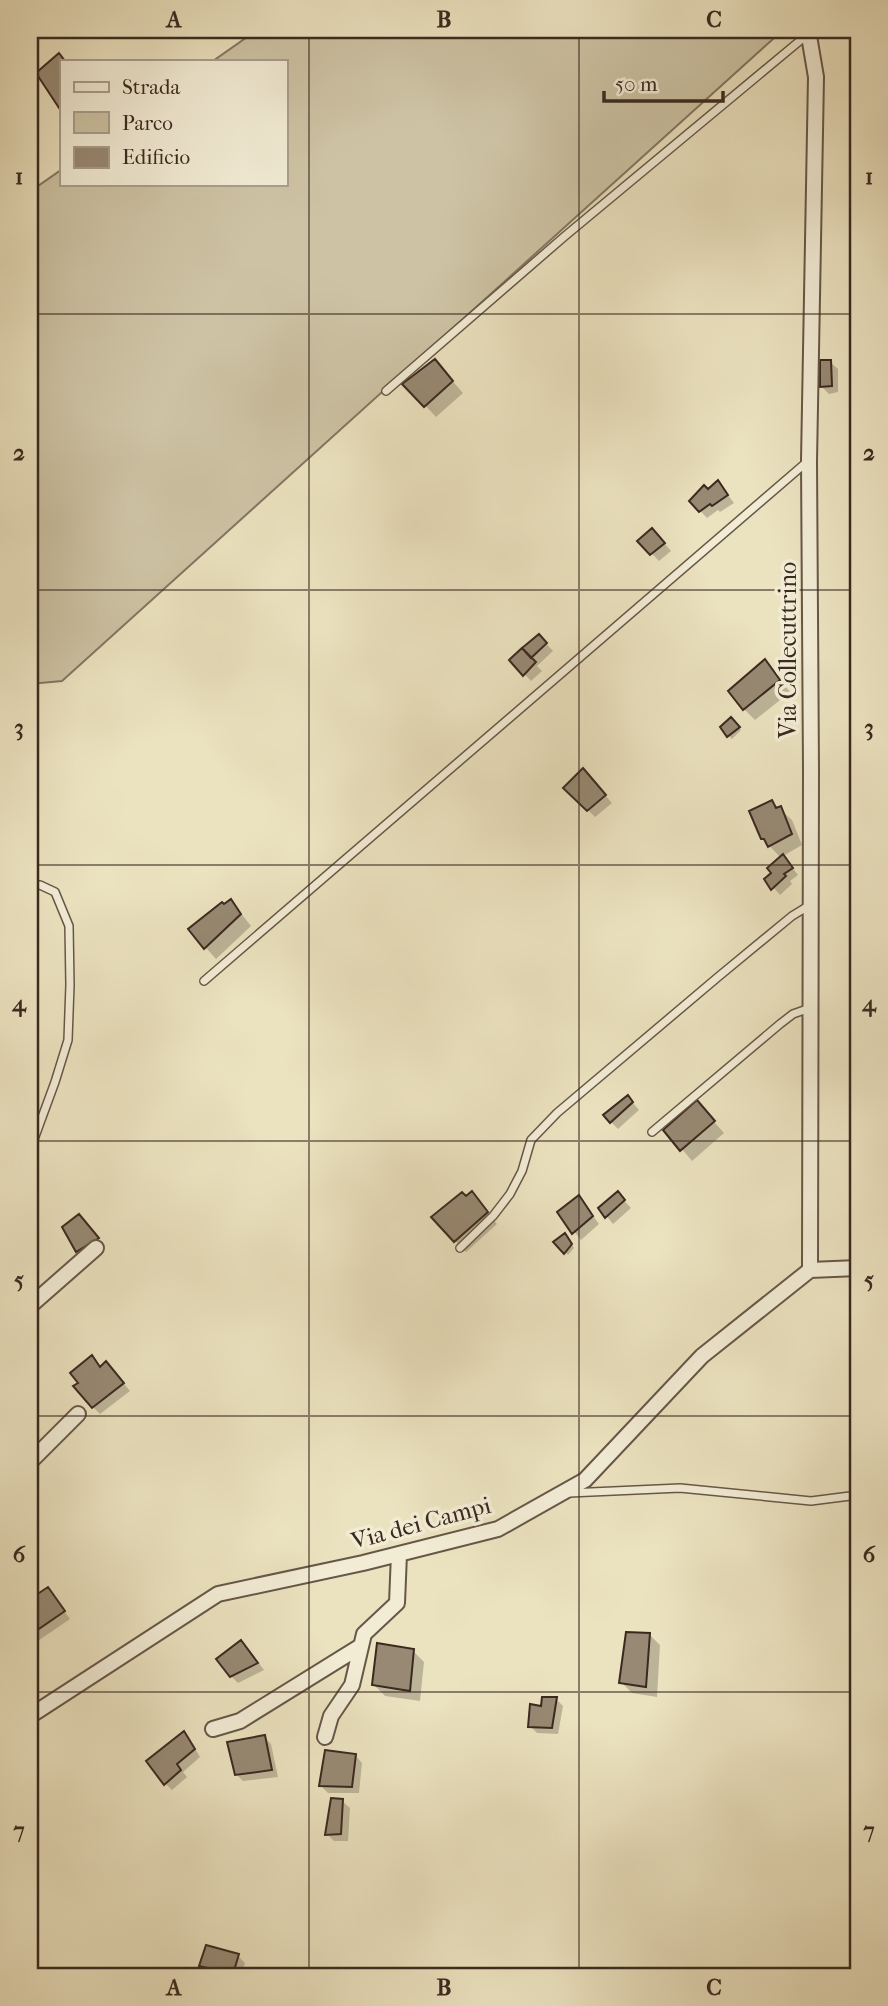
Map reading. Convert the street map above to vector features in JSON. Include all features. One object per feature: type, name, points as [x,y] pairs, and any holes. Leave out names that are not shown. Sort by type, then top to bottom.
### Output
[{"type":"street","name":"Via Collecuttrino","points":[[810,31],[816,77],[809,461],[810,1270]]},
{"type":"street","points":[[30,1307],[96,1248]]},
{"type":"street","points":[[810,1270],[858,1268]]},
{"type":"street","name":"Via dei Campi","points":[[30,1716],[218,1594],[498,1529],[585,1480],[702,1356],[810,1270]]},
{"type":"street","points":[[30,1462],[78,1414]]},
{"type":"street","points":[[325,1737],[331,1716],[352,1685],[364,1634],[397,1603],[399,1554]]},
{"type":"street","points":[[213,1729],[240,1721],[361,1646]]},
{"type":"lane","points":[[386,391],[565,236],[810,31]]},
{"type":"lane","points":[[204,981],[809,461]]},
{"type":"lane","points":[[30,886],[40,885],[55,892],[69,926],[70,985],[68,1040],[30,1150]]},
{"type":"lane","points":[[460,1248],[493,1216],[510,1194],[522,1171],[531,1140],[557,1113],[782,924],[811,905]]},
{"type":"lane","points":[[652,1132],[780,1024],[793,1014],[811,1008]]},
{"type":"lane","points":[[561,1493],[680,1488],[811,1501],[858,1495]]},
{"type":"green space","points":[[257,30],[783,30],[62,681],[30,684],[30,189],[60,171],[60,186],[287,186],[287,60],[214,60]]},
{"type":"building","points":[[59,53],[64,60],[60,60],[60,109],[36,73]]},
{"type":"building","points":[[858,333],[858,359],[857,359],[851,335]]},
{"type":"building","points":[[435,359],[453,381],[424,407],[402,384]]},
{"type":"building","points":[[820,360],[831,360],[832,386],[820,387]]},
{"type":"building","points":[[718,480],[728,495],[699,512],[689,501],[704,485],[708,489]]},
{"type":"building","points":[[652,528],[665,543],[650,555],[637,541]]},
{"type":"building","points":[[539,634],[547,643],[531,658],[522,648]]},
{"type":"building","points":[[522,648],[536,662],[523,676],[509,660]]},
{"type":"building","points":[[765,659],[780,680],[743,710],[728,691]]},
{"type":"building","points":[[731,717],[740,727],[727,737],[720,727]]},
{"type":"building","points":[[583,768],[606,795],[587,811],[563,788]]},
{"type":"building","points":[[772,800],[776,808],[781,806],[792,834],[768,847],[764,839],[761,839],[749,811]]},
{"type":"building","points":[[783,854],[793,868],[784,874],[786,876],[771,890],[764,879],[771,873],[767,868]]},
{"type":"building","points":[[231,899],[241,914],[204,949],[188,929],[222,902],[224,904]]},
{"type":"building","points":[[628,1095],[633,1102],[610,1123],[603,1115]]},
{"type":"building","points":[[697,1100],[715,1121],[680,1151],[663,1130]]},
{"type":"building","points":[[472,1191],[488,1212],[454,1242],[431,1217],[462,1192],[466,1196]]},
{"type":"building","points":[[618,1191],[625,1200],[605,1218],[598,1208]]},
{"type":"building","points":[[579,1195],[593,1216],[572,1234],[557,1212]]},
{"type":"building","points":[[79,1214],[99,1238],[76,1252],[62,1227]]},
{"type":"building","points":[[565,1233],[572,1244],[564,1254],[553,1242]]},
{"type":"building","points":[[92,1355],[100,1367],[106,1361],[124,1383],[92,1408],[73,1386],[78,1383],[70,1373]]},
{"type":"building","points":[[48,1587],[65,1611],[30,1635],[30,1599]]},
{"type":"building","points":[[626,1632],[650,1633],[646,1687],[619,1683]]},
{"type":"building","points":[[241,1640],[258,1663],[230,1677],[216,1659]]},
{"type":"building","points":[[377,1643],[414,1649],[410,1691],[372,1685]]},
{"type":"building","points":[[542,1697],[557,1697],[552,1728],[528,1727],[530,1704],[541,1706]]},
{"type":"building","points":[[184,1731],[195,1749],[177,1764],[181,1770],[164,1785],[146,1761]]},
{"type":"building","points":[[265,1735],[272,1770],[235,1775],[227,1742]]},
{"type":"building","points":[[325,1750],[356,1754],[352,1787],[319,1786]]},
{"type":"building","points":[[331,1798],[343,1799],[341,1834],[325,1835]]},
{"type":"building","points":[[206,1945],[239,1954],[233,1974],[199,1966]]}]
